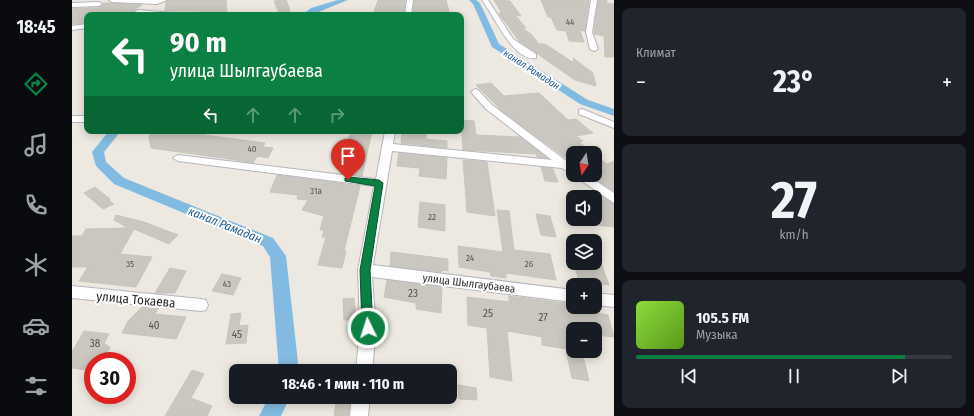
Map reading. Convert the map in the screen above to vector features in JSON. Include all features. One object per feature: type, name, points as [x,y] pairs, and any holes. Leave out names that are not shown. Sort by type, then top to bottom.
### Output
[{"type":"street","points":[[112,0],[141,2],[164,0]]},
{"type":"street","points":[[408,12],[410,0]]},
{"type":"street","points":[[485,0],[494,9],[510,39],[516,46],[533,56]]},
{"type":"street","points":[[594,0],[589,32],[594,49]]},
{"type":"street","points":[[133,12],[141,2]]},
{"type":"street","points":[[72,4],[99,4]]},
{"type":"street","points":[[72,28],[84,26]]},
{"type":"street","points":[[475,92],[489,107],[566,166]]},
{"type":"street","points":[[582,112],[614,125]]},
{"type":"street","points":[[72,119],[84,119]]},
{"type":"street","points":[[365,364],[368,328],[365,270],[379,183],[389,134]]},
{"type":"street","points":[[387,147],[566,168]]},
{"type":"street","points":[[178,158],[379,183]]},
{"type":"street","points":[[590,182],[613,197]]},
{"type":"street","name":"улица Шылгаубаева","points":[[365,270],[566,295]]},
{"type":"street","name":"улица Токаева","points":[[72,292],[201,305]]},
{"type":"street","points":[[602,300],[614,301]]},
{"type":"street","points":[[359,416],[360,404]]},
{"type":"building","points":[[168,0],[226,0],[227,11],[165,11],[166,2]]},
{"type":"building","points":[[286,0],[290,12],[279,12],[274,1]]},
{"type":"building","points":[[378,0],[405,0],[404,12],[374,12]]},
{"type":"building","points":[[414,0],[446,0],[449,12],[413,12]]},
{"type":"building","points":[[494,0],[510,1],[521,16],[515,15],[526,28],[522,28],[531,34],[539,44],[545,44],[574,63],[573,58],[593,73],[596,86],[575,80],[519,41],[499,14],[500,12],[503,15]]},
{"type":"building","points":[[541,0],[589,0],[585,31],[580,30],[584,42],[569,41],[566,31],[557,30],[551,17],[548,17]]},
{"type":"building","points":[[598,0],[607,0],[606,3],[614,4],[614,57],[605,57],[604,36],[594,34]]},
{"type":"building","points":[[103,3],[110,3],[142,5],[131,12],[84,12],[84,23],[72,24],[73,8],[99,8],[103,5]]},
{"type":"building","points":[[491,83],[504,96],[539,93],[568,120],[576,119],[593,133],[576,136],[583,141],[579,142],[584,146],[566,146],[566,158],[503,112],[476,85]]},
{"type":"building","points":[[464,120],[474,121],[476,135],[520,137],[547,158],[537,157],[536,154],[463,150],[462,134],[464,134]]},
{"type":"building","points":[[151,134],[206,134],[205,135],[265,143],[263,147],[273,148],[268,158],[257,156],[253,163],[151,148],[149,136]]},
{"type":"building","points":[[350,134],[371,134],[362,176],[341,173],[349,145],[347,145]]},
{"type":"building","points":[[402,134],[427,134],[426,139],[447,141],[447,148],[401,143]]},
{"type":"building","points":[[399,153],[447,158],[446,179],[419,176],[420,168],[397,166]]},
{"type":"building","points":[[463,160],[487,162],[495,216],[467,212]]},
{"type":"building","points":[[602,160],[607,164],[614,161],[614,191],[600,182],[602,182]]},
{"type":"building","points":[[541,167],[553,169],[558,182],[545,181]]},
{"type":"building","points":[[277,175],[360,186],[344,251],[346,251],[342,268],[318,265],[326,237],[322,237],[324,230],[320,230],[324,216],[302,210],[308,200],[297,199],[298,195],[270,192]]},
{"type":"building","points":[[95,187],[114,204],[103,209],[84,193]]},
{"type":"building","points":[[602,196],[614,204],[614,227],[602,226]]},
{"type":"building","points":[[420,202],[445,205],[445,231],[418,227]]},
{"type":"building","points":[[497,210],[509,211],[514,250],[550,254],[556,280],[506,273],[506,278],[491,276],[490,272],[459,267],[458,246],[503,252]]},
{"type":"building","points":[[536,214],[550,216],[556,237],[541,235]]},
{"type":"building","points":[[116,215],[144,222],[178,235],[169,244],[134,229],[120,254],[152,257],[136,287],[79,281],[88,267],[72,267],[72,236],[82,236],[86,229],[128,228],[114,220]]},
{"type":"building","points":[[391,252],[448,259],[448,271],[442,270],[442,272],[390,266]]},
{"type":"building","points":[[602,266],[609,285],[602,284],[602,278],[578,278],[576,270],[602,270]]},
{"type":"building","points":[[170,268],[186,271],[175,293],[155,293]]},
{"type":"building","points":[[222,274],[241,278],[233,295],[212,291]]},
{"type":"building","points":[[387,280],[442,287],[441,313],[416,309],[416,303],[384,297]]},
{"type":"building","points":[[509,296],[566,303],[566,314],[608,315],[614,337],[602,336],[602,322],[566,322],[566,349],[542,345],[542,337],[507,331],[512,381],[490,377],[487,328],[468,325],[467,297],[509,302]]},
{"type":"building","points":[[354,298],[356,320],[344,320],[343,299]]},
{"type":"building","points":[[142,307],[158,308],[155,314],[186,317],[176,339],[122,333],[128,321]]},
{"type":"building","points":[[241,313],[239,326],[248,325],[246,343],[226,344],[231,314]]},
{"type":"building","points":[[84,331],[109,334],[104,343],[110,347],[108,352],[84,352],[84,370],[72,368],[72,352]]},
{"type":"building","points":[[568,358],[584,358],[589,381],[572,378]]},
{"type":"building","points":[[192,370],[204,374],[191,398],[212,406],[207,416],[165,416]]},
{"type":"building","points":[[458,385],[476,388],[477,400],[459,399]]},
{"type":"building","points":[[336,404],[350,405],[348,416],[334,416]]},
{"type":"waterway","name":"канал Рамадан","points":[[311,12],[345,0]]},
{"type":"waterway","name":"канал Рамадан","points":[[472,0],[476,3],[495,45],[584,102],[614,113]]},
{"type":"waterway","name":"канал Рамадан","points":[[113,134],[98,152],[100,163],[119,181],[268,242],[278,256],[288,364]]},
{"type":"waterway","name":"канал Рамадан","points":[[270,416],[276,404]]},
{"type":"route","points":[[348,180],[379,183],[365,270],[365,299],[368,328]]}]
